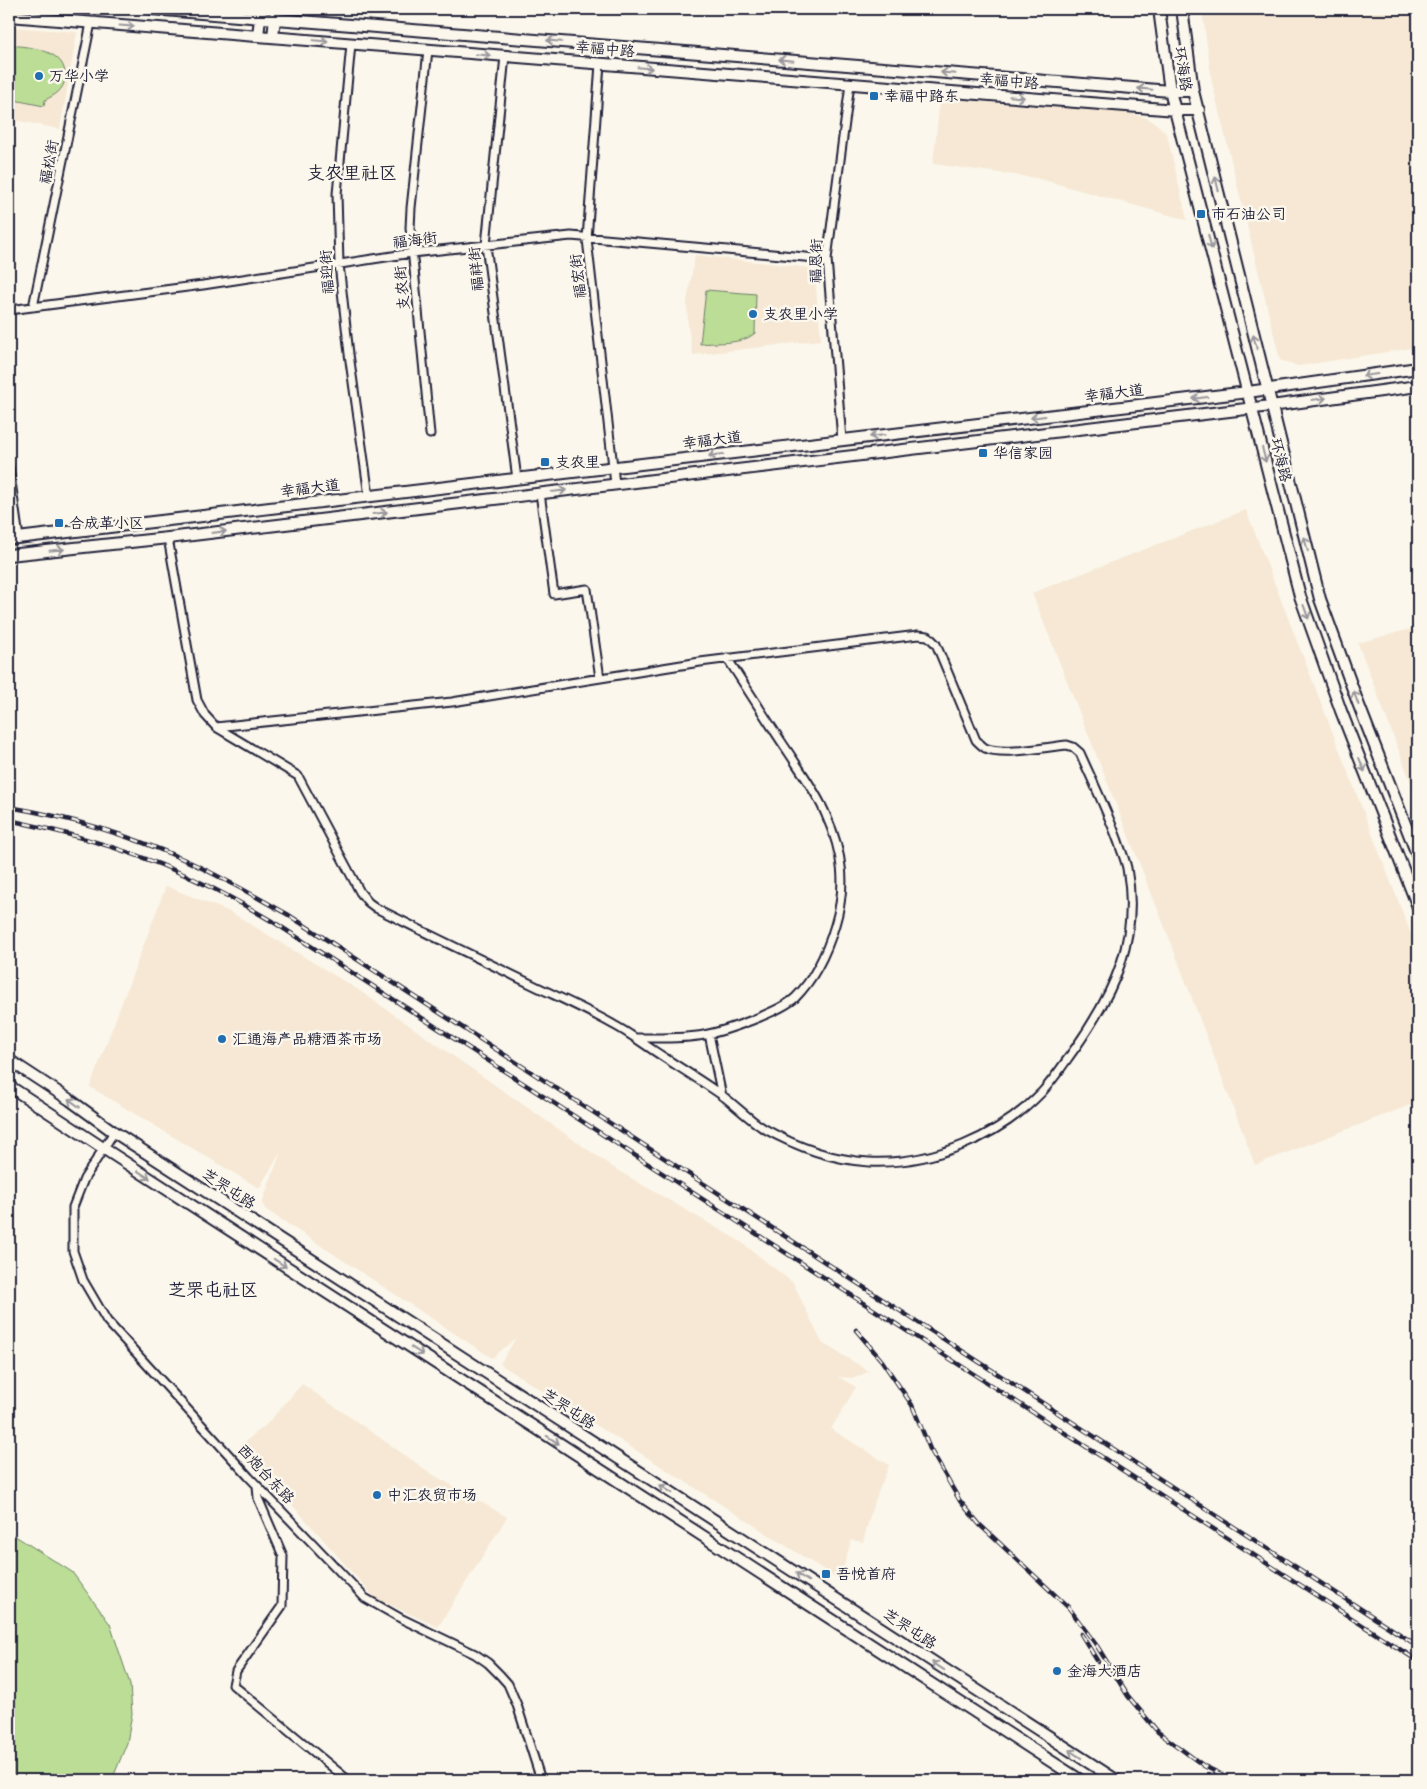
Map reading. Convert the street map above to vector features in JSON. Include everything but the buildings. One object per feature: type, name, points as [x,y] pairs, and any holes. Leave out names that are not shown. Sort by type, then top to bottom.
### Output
[{"type":"main road","name":"幸福中路","points":[[152,9],[276,14],[1170,91],[1193,90]]},
{"type":"main road","name":"环海路","points":[[1159,9],[1170,91],[1300,596],[1341,711],[1418,907]]},
{"type":"main road","name":"环海路","points":[[1182,9],[1193,90],[1320,599],[1358,704],[1418,857]]},
{"type":"main road","points":[[258,36],[260,13]]},
{"type":"main road","points":[[273,37],[276,14]]},
{"type":"main road","name":"幸福中路","points":[[9,16],[1176,110],[1199,110]]},
{"type":"main road","name":"幸福大道","points":[[14,538],[1248,392],[1418,368]]},
{"type":"main road","name":"幸福大道","points":[[9,555],[168,538],[1271,406],[1418,386]]},
{"type":"main road","name":"芝罘屯路","points":[[9,1060],[70,1100],[114,1132],[1116,1780]]},
{"type":"main road","points":[[9,1086],[1080,1780]]},
{"type":"street","name":"福松街","points":[[33,307],[91,23]]},
{"type":"street","name":"福迎街","points":[[351,44],[337,194],[339,264],[348,354],[369,496]]},
{"type":"street","name":"支农街","points":[[428,50],[411,208],[412,253],[430,434]]},
{"type":"street","name":"福祥街","points":[[505,56],[486,245],[517,479]]},
{"type":"street","name":"福宏街","points":[[600,64],[587,238],[615,484]]},
{"type":"street","name":"福恩街","points":[[842,440],[827,259],[850,84]]},
{"type":"street","name":"福海街","points":[[9,310],[202,285],[412,253],[570,236],[827,259]]},
{"type":"street","points":[[9,467],[14,538]]},
{"type":"street","points":[[540,493],[554,594],[588,589],[600,678]]},
{"type":"street","points":[[168,538],[197,700],[205,716],[216,727],[298,776],[360,892],[368,902],[376,908],[615,1025],[722,1096],[761,1127],[813,1151],[869,1162],[902,1161],[936,1154],[966,1144],[994,1130],[1023,1109],[1042,1092],[1059,1071],[1092,1024],[1108,995],[1118,973],[1128,942],[1130,899],[1127,866],[1111,822],[1080,753],[1074,747],[1067,745],[1007,751],[997,751],[984,747],[976,740],[936,644],[928,636],[918,635],[727,658],[452,702],[216,727]]},
{"type":"street","points":[[635,1038],[669,1038],[708,1034],[769,1013],[794,998],[813,976],[829,946],[842,896],[840,853],[826,814],[727,658]]},
{"type":"street","points":[[708,1034],[722,1096]]},
{"type":"street","name":"西炮台东路","points":[[114,1132],[84,1179],[73,1207],[73,1251],[83,1280],[108,1321],[257,1485],[365,1598],[402,1619],[476,1654],[500,1674],[508,1684],[517,1705],[541,1780]]},
{"type":"street","points":[[257,1485],[258,1498],[284,1556],[282,1606],[236,1671],[233,1685],[348,1780]]},
{"type":"shaded area","points":[[1202,9],[1418,9],[1418,347],[1298,366],[1280,360],[1212,82]]},
{"type":"shaded area","name":"万华小学","points":[[9,27],[77,32],[60,129],[9,119]]},
{"type":"shaded area","points":[[940,99],[1125,112],[1147,118],[1158,125],[1167,135],[1187,220],[1036,178],[933,164]]},
{"type":"shaded area","name":"支农里小学","points":[[695,255],[811,268],[814,270],[821,340],[693,355],[688,326],[687,302]]},
{"type":"shaded area","points":[[1246,510],[1418,952],[1418,1102],[1255,1165],[1170,940],[1032,593]]},
{"type":"shaded area","points":[[1418,627],[1418,801],[1358,643]]},
{"type":"shaded area","points":[[166,886],[232,913],[360,991],[617,1170],[741,1242],[793,1283],[822,1343],[869,1371],[855,1378],[838,1377],[856,1387],[831,1429],[889,1465],[872,1508],[863,1542],[851,1540],[840,1580],[500,1364],[516,1338],[492,1358],[265,1209],[262,1203],[281,1152],[259,1188],[90,1087]]},
{"type":"shaded area","name":"中汇农贸市场","points":[[302,1384],[432,1474],[507,1517],[438,1627],[375,1598],[240,1446],[267,1424]]},
{"type":"green space","points":[[9,45],[46,52],[60,61],[64,69],[64,83],[58,92],[45,100],[44,106],[9,99]]},
{"type":"green space","points":[[706,290],[756,294],[755,333],[743,340],[700,344]]},
{"type":"green space","points":[[9,1532],[72,1572],[110,1624],[130,1684],[132,1714],[127,1743],[112,1780],[9,1780]]},
{"type":"railway","points":[[9,807],[76,822],[121,835],[164,851],[198,866],[287,914],[1418,1646]]},
{"type":"railway","points":[[9,820],[86,839],[160,864],[217,890],[275,923],[1418,1661]]},
{"type":"railway","points":[[856,1330],[882,1361],[912,1405],[930,1449],[960,1501],[980,1525],[1069,1608],[1097,1646],[1128,1696],[1158,1732],[1204,1766],[1233,1780]]},
{"type":"railway","points":[[1081,1634],[1098,1662]]},
{"type":"place","name":"万华小学","points":[[39,76]]},
{"type":"place","name":"幸福中路东","points":[[874,96]]},
{"type":"place","name":"市石油公司","points":[[1201,214]]},
{"type":"place","name":"支农里小学","points":[[753,314]]},
{"type":"place","name":"华信家园","points":[[983,453]]},
{"type":"place","name":"支农里","points":[[545,462]]},
{"type":"place","name":"合成革小区","points":[[59,523]]},
{"type":"place","name":"汇通海产品糖酒茶市场","points":[[222,1039]]},
{"type":"place","name":"中汇农贸市场","points":[[377,1495]]},
{"type":"place","name":"吾悦首府","points":[[826,1574]]},
{"type":"place","name":"金海大酒店","points":[[1057,1671]]},
{"type":"district","name":"支农里社区","points":[[352,173]]},
{"type":"district","name":"芝罘屯社区","points":[[213,1290]]}]
